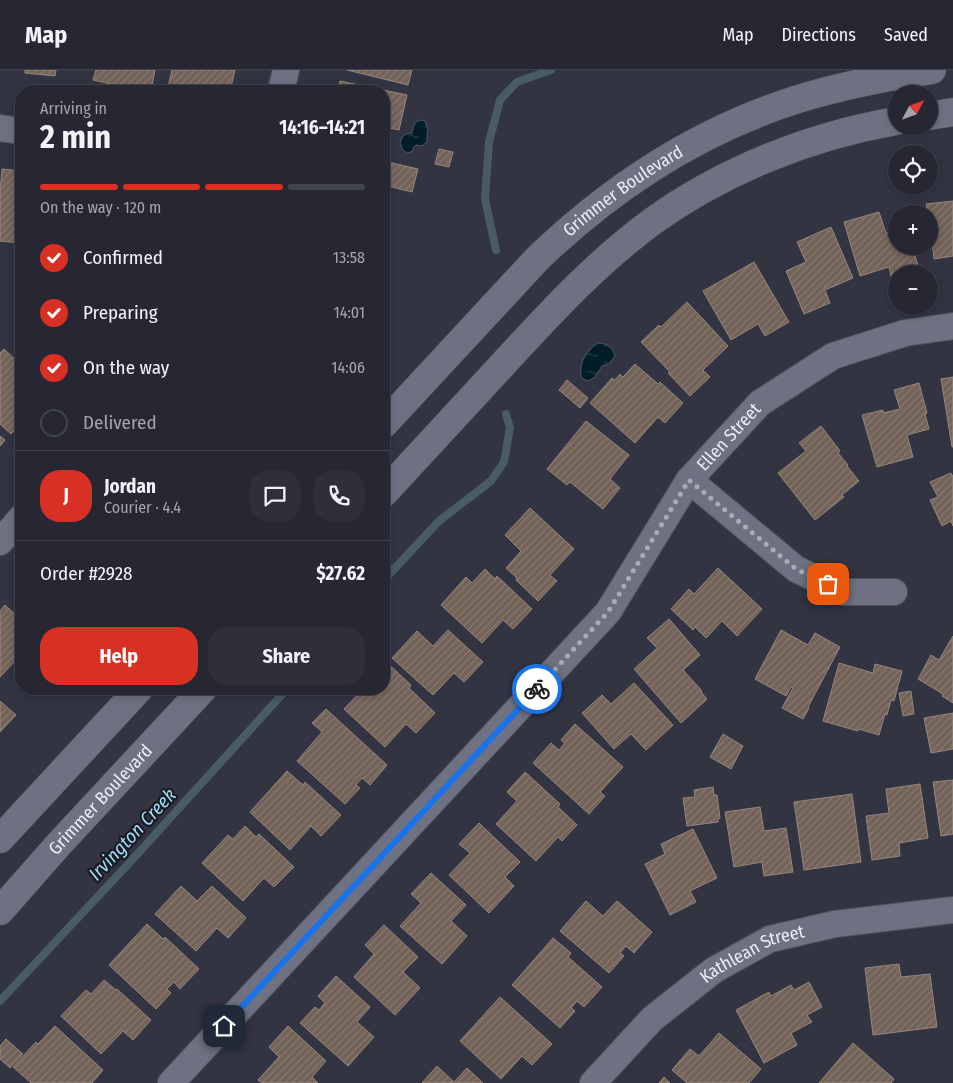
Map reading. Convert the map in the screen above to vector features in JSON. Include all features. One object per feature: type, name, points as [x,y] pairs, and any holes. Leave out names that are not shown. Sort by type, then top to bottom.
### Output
[{"type":"main road","name":"Grimmer Boulevard","points":[[390,418],[544,252],[578,221],[646,172],[716,132],[794,100],[876,80],[932,70]]},
{"type":"main road","points":[[938,114],[953,112]]},
{"type":"main road","points":[[390,487],[555,308],[602,262],[654,220],[726,177],[778,154],[832,136],[888,123]]},
{"type":"main road","points":[[0,839],[133,695]]},
{"type":"main road","name":"Grimmer Boulevard","points":[[0,911],[59,844],[197,695]]},
{"type":"street","points":[[282,85],[286,70]]},
{"type":"street","points":[[0,128],[15,130]]},
{"type":"street","name":"Ellen Street","points":[[171,1083],[608,612],[689,480],[760,403],[834,356],[905,334],[953,326]]},
{"type":"street","points":[[689,480],[796,569],[844,592],[894,592]]},
{"type":"street","points":[[0,542],[15,525]]},
{"type":"street","name":"Kathlean Street","points":[[593,1083],[652,1019],[714,970],[770,939],[835,924],[953,910]]},
{"type":"water","points":[[421,120],[425,121],[428,130],[427,142],[422,146],[416,145],[411,152],[406,152],[400,143],[402,137],[412,133],[415,123]]},
{"type":"water","points":[[598,343],[609,346],[615,356],[609,364],[602,366],[595,377],[588,381],[581,376],[581,366],[587,353]]},
{"type":"building","points":[[25,70],[56,70],[55,76],[25,73]]},
{"type":"building","points":[[96,70],[155,70],[152,85],[116,85],[93,80]]},
{"type":"building","points":[[172,70],[235,70],[231,85],[168,85]]},
{"type":"building","points":[[347,70],[412,70],[408,85]]},
{"type":"building","points":[[340,81],[359,85],[339,85]]},
{"type":"building","points":[[390,91],[407,95],[399,130],[390,128]]},
{"type":"building","points":[[439,149],[453,152],[449,167],[435,164]]},
{"type":"building","points":[[390,162],[418,169],[412,192],[390,186]]},
{"type":"building","points":[[2,169],[15,170],[15,242],[0,241]]},
{"type":"building","points":[[953,201],[953,256],[934,259],[934,255],[938,255],[938,205],[926,204]]},
{"type":"building","points":[[879,212],[886,233],[888,232],[888,255],[915,255],[918,265],[888,265],[888,267],[860,276],[844,222]]},
{"type":"building","points":[[831,227],[853,278],[825,290],[830,303],[804,314],[786,271],[806,262],[797,242]]},
{"type":"building","points":[[754,262],[789,322],[765,336],[758,324],[731,340],[703,291]]},
{"type":"building","points":[[687,302],[728,346],[703,370],[710,377],[690,396],[641,342],[659,325],[661,327]]},
{"type":"building","points":[[4,349],[15,359],[15,430],[11,434],[0,424],[0,353]]},
{"type":"building","points":[[635,364],[658,384],[660,382],[683,403],[665,423],[658,417],[635,443],[590,403],[612,378],[615,380],[620,374],[623,377]]},
{"type":"building","points":[[953,377],[953,447],[952,447],[941,379]]},
{"type":"building","points":[[567,380],[588,398],[580,408],[559,390]]},
{"type":"building","points":[[919,383],[929,429],[907,435],[913,457],[877,467],[862,415],[883,410],[883,413],[900,409],[894,390]]},
{"type":"building","points":[[586,421],[629,455],[610,479],[620,488],[603,509],[570,482],[567,485],[547,469]]},
{"type":"building","points":[[821,426],[859,481],[842,495],[844,497],[815,520],[778,473],[806,451],[799,443]]},
{"type":"building","points":[[0,436],[5,440],[0,446]]},
{"type":"building","points":[[951,473],[953,477],[953,526],[951,521],[942,526],[930,500],[938,497],[930,482]]},
{"type":"building","points":[[530,508],[574,549],[550,575],[557,581],[538,601],[506,568],[521,551],[505,535]]},
{"type":"building","points":[[718,568],[762,609],[737,636],[722,621],[706,638],[695,627],[693,630],[671,609],[689,589],[694,594]]},
{"type":"building","points":[[485,569],[495,579],[497,576],[532,609],[513,629],[503,620],[482,643],[441,605],[466,577],[472,583]]},
{"type":"building","points":[[5,605],[15,614],[15,663],[0,677],[0,611]]},
{"type":"building","points":[[669,619],[700,655],[683,670],[707,699],[681,723],[634,669],[657,648],[647,638]]},
{"type":"building","points":[[448,630],[483,662],[464,682],[454,673],[433,695],[392,658],[417,631],[433,646]]},
{"type":"building","points":[[781,630],[808,645],[815,633],[840,647],[803,719],[782,708],[793,688],[791,687],[786,696],[755,679]]},
{"type":"building","points":[[953,636],[953,703],[942,696],[943,694],[918,679],[931,655],[939,660]]},
{"type":"building","points":[[839,663],[873,673],[875,664],[902,671],[894,701],[891,700],[879,735],[823,721]]},
{"type":"building","points":[[390,666],[411,685],[409,688],[435,713],[416,733],[406,724],[385,747],[344,709],[357,695],[390,695]]},
{"type":"building","points":[[634,683],[673,725],[646,750],[631,734],[614,749],[582,713],[602,695],[611,704]]},
{"type":"building","points":[[911,691],[914,714],[903,716],[899,693]]},
{"type":"building","points":[[0,701],[16,715],[0,732]]},
{"type":"building","points":[[326,709],[387,765],[370,785],[362,778],[356,785],[360,788],[345,804],[297,761],[322,732],[312,723]]},
{"type":"building","points":[[953,713],[953,749],[931,753],[924,718]]},
{"type":"building","points":[[575,724],[623,767],[600,792],[605,796],[589,814],[533,763],[551,743],[559,750],[565,743],[561,740]]},
{"type":"building","points":[[723,734],[743,746],[731,769],[710,757]]},
{"type":"building","points":[[287,771],[303,785],[305,782],[341,815],[321,836],[311,826],[290,850],[250,812]]},
{"type":"building","points":[[525,772],[560,804],[558,807],[577,825],[562,841],[558,837],[536,861],[496,824],[517,801],[507,792]]},
{"type":"building","points":[[953,780],[953,834],[941,836],[933,782]]},
{"type":"building","points":[[920,784],[928,838],[899,843],[900,856],[872,860],[866,816],[889,813],[886,789]]},
{"type":"building","points":[[713,787],[714,795],[717,795],[720,818],[718,822],[687,826],[683,798],[695,797],[694,790]]},
{"type":"building","points":[[852,794],[861,862],[804,870],[794,802]]},
{"type":"building","points":[[760,807],[764,831],[786,828],[793,872],[764,876],[762,862],[734,867],[725,812]]},
{"type":"building","points":[[479,823],[520,862],[505,877],[514,886],[489,913],[449,875],[470,853],[459,844]]},
{"type":"building","points":[[245,826],[256,837],[259,834],[294,867],[274,887],[264,878],[243,901],[202,863],[228,835],[233,839]]},
{"type":"building","points":[[693,829],[717,878],[690,891],[696,902],[670,915],[645,864],[665,854],[661,844]]},
{"type":"building","points":[[431,873],[466,905],[451,921],[467,936],[442,964],[400,926],[421,903],[411,894]]},
{"type":"building","points":[[181,886],[197,901],[212,886],[246,918],[228,938],[217,928],[196,951],[155,914]]},
{"type":"building","points":[[586,901],[603,916],[617,901],[652,932],[634,953],[626,946],[620,953],[624,956],[609,973],[560,931]]},
{"type":"building","points":[[147,924],[163,939],[165,937],[199,969],[180,989],[174,982],[167,989],[171,993],[156,1009],[109,965]]},
{"type":"building","points":[[384,925],[418,957],[403,972],[420,988],[395,1015],[354,977],[374,954],[365,945]]},
{"type":"building","points":[[553,938],[571,953],[568,957],[602,987],[584,1007],[577,1001],[571,1008],[575,1011],[560,1028],[512,985]]},
{"type":"building","points":[[899,964],[901,977],[930,974],[937,1027],[873,1035],[865,968]]},
{"type":"building","points":[[336,976],[370,1007],[357,1022],[374,1037],[348,1066],[300,1023],[315,1007],[319,1010],[325,1003],[318,996]]},
{"type":"building","points":[[104,980],[117,989],[151,1020],[133,1040],[123,1031],[101,1054],[61,1016],[86,990],[91,994]]},
{"type":"building","points":[[809,982],[822,1007],[807,1015],[812,1022],[791,1033],[797,1045],[764,1063],[736,1010],[769,992],[771,996],[791,985],[794,990]]},
{"type":"building","points":[[500,997],[552,1044],[532,1065],[522,1056],[501,1079],[460,1041]]},
{"type":"building","points":[[55,1026],[103,1070],[92,1083],[31,1083],[13,1067],[36,1042],[38,1044]]},
{"type":"building","points":[[288,1026],[326,1061],[312,1077],[318,1083],[262,1083],[258,1080],[279,1057],[269,1047]]},
{"type":"building","points":[[719,1033],[761,1069],[749,1083],[687,1083],[672,1070],[690,1049],[699,1056]]},
{"type":"building","points":[[6,1039],[23,1054],[10,1068],[0,1059],[0,1046]]},
{"type":"building","points":[[853,1043],[894,1079],[891,1083],[819,1083]]},
{"type":"building","points":[[437,1066],[454,1082],[467,1068],[483,1083],[422,1083]]},
{"type":"building","points":[[664,1077],[670,1083],[659,1083]]},
{"type":"waterway","name":"Irvington Creek","points":[[496,250],[485,199],[489,142],[500,100],[517,82],[551,70]]},
{"type":"waterway","name":"Irvington Creek","points":[[390,574],[439,521],[491,481],[504,462],[510,428],[506,414]]},
{"type":"waterway","name":"Irvington Creek","points":[[0,1001],[132,860],[282,695]]},
{"type":"way so far","points":[[537,689],[608,612],[689,480],[796,569],[828,584]]},
{"type":"route","points":[[224,1026],[537,689]]}]
